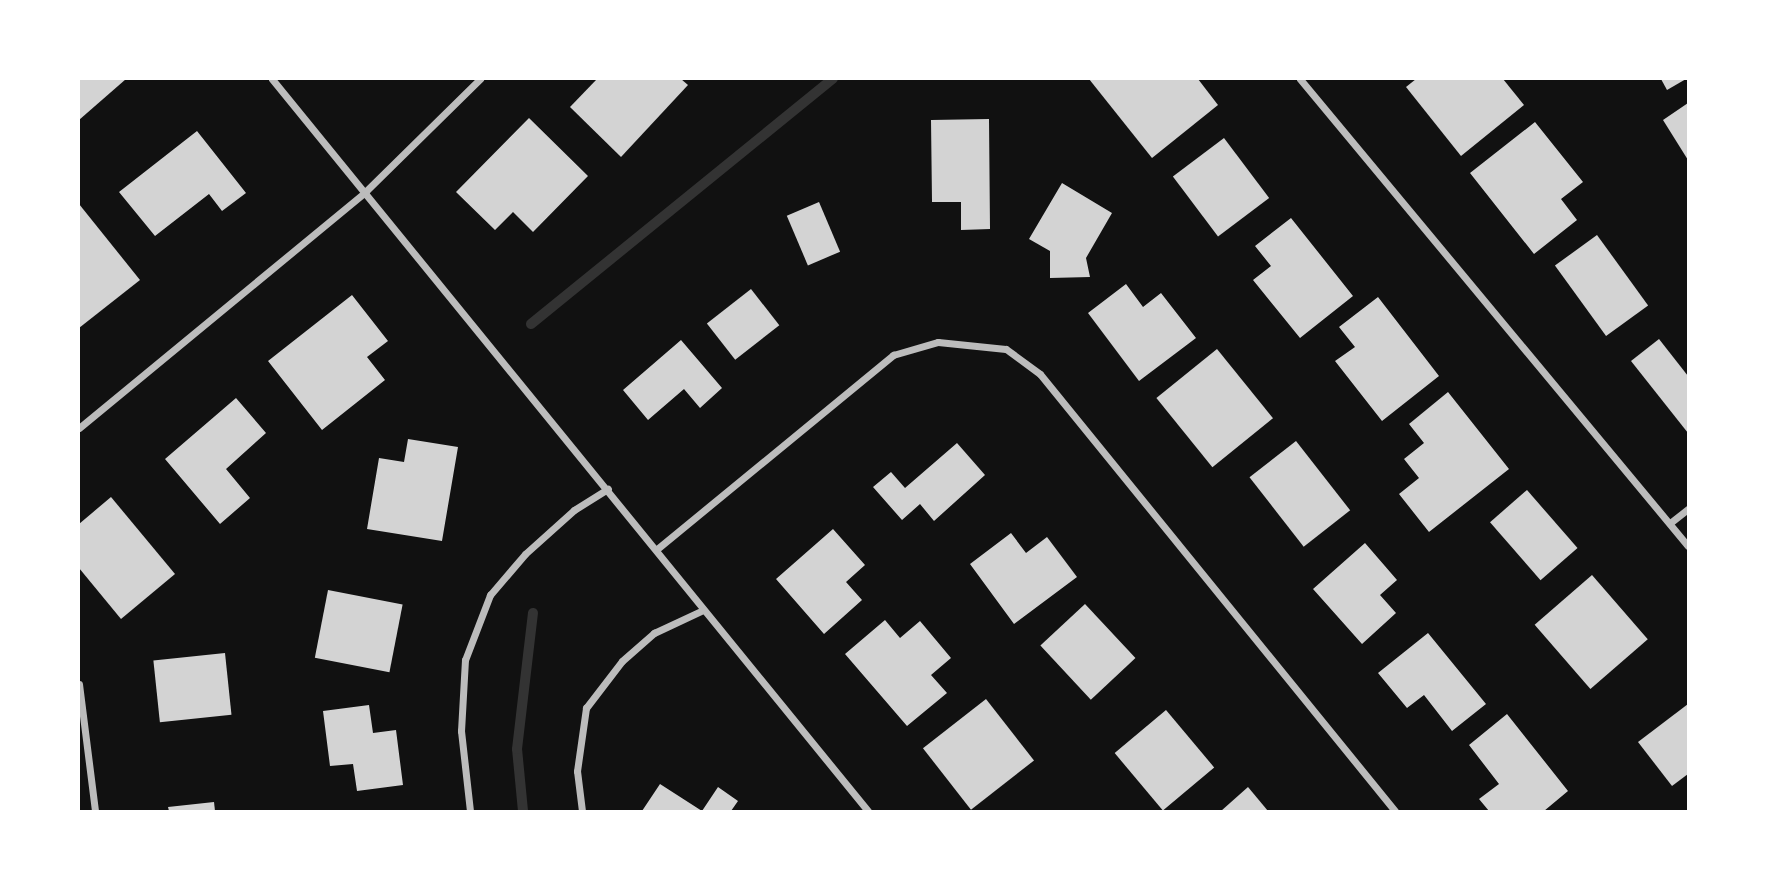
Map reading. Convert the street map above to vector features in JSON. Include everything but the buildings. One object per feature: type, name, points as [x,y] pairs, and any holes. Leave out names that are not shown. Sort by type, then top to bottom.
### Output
[{"type":"street","points":[[272,79],[366,191],[868,811]]},
{"type":"street","points":[[79,428],[366,191],[480,79]]},
{"type":"street","points":[[1300,79],[1688,546]]},
{"type":"street","points":[[657,550],[893,355],[938,342],[974,342],[1006,349],[1040,374],[1395,811]]},
{"type":"street","points":[[470,811],[461,731],[465,660],[490,595],[564,519],[608,489]]},
{"type":"street","points":[[1670,523],[1688,509]]},
{"type":"street","points":[[582,811],[577,771],[586,708],[622,661],[654,633],[704,610]]},
{"type":"street","points":[[79,684],[95,811]]},
{"type":"waterway","points":[[531,324],[833,79]]},
{"type":"waterway","points":[[523,811],[517,749],[533,613]]}]
